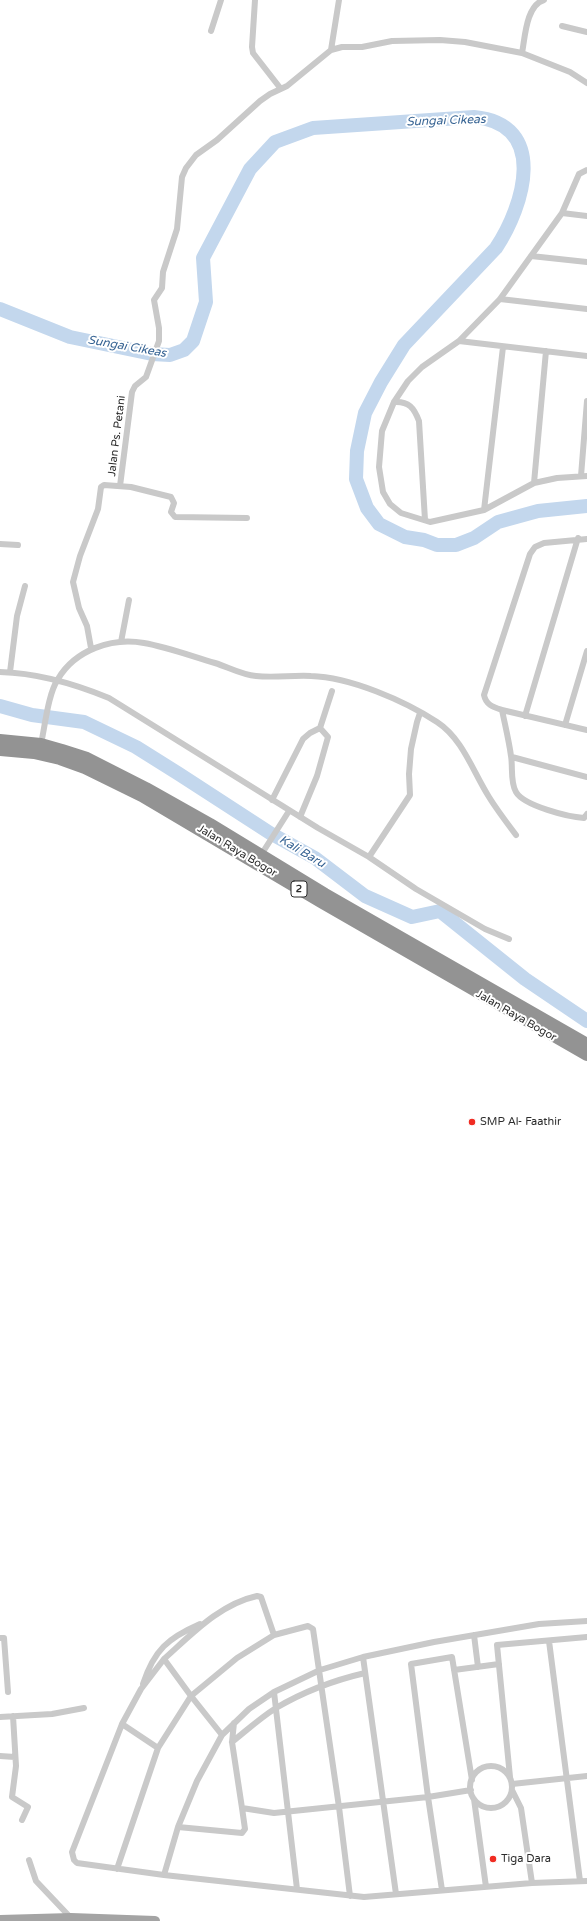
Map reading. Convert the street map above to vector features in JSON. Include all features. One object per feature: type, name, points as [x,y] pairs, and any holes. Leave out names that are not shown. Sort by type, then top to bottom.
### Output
[{"type":"highway","name":"Jalan Raya Bogor","points":[[0,740],[41,744],[87,758],[146,788],[587,1044]]},
{"type":"highway","name":"Jalan Raya Bogor","points":[[0,750],[34,753],[85,768],[142,796],[321,902],[587,1056]]},
{"type":"main road","points":[[0,1920],[71,1918],[155,1921]]},
{"type":"street","points":[[211,31],[221,0]]},
{"type":"street","points":[[255,0],[252,47],[253,53],[281,89],[298,79],[331,50],[342,47],[362,47],[392,40],[447,40],[522,53],[570,72],[587,83]]},
{"type":"street","points":[[331,50],[339,0]]},
{"type":"street","points":[[522,53],[533,10],[536,4],[544,0]]},
{"type":"street","points":[[562,26],[587,32]]},
{"type":"street","name":"Jalan Ps. Petani","points":[[120,486],[132,392],[135,386],[146,377],[159,341],[159,328],[154,300],[162,288],[163,272],[177,230],[182,177],[186,168],[196,155],[217,140],[260,101],[281,89]]},
{"type":"street","points":[[587,170],[580,173],[575,180],[562,213],[500,299],[459,341],[416,373],[394,402],[382,432],[379,467],[383,492],[390,504],[401,513],[436,522],[484,510],[534,483],[557,478],[584,476],[587,401]]},
{"type":"street","points":[[562,213],[587,216]]},
{"type":"street","points":[[531,256],[587,262]]},
{"type":"street","points":[[500,299],[587,309]]},
{"type":"street","points":[[459,341],[587,356]]},
{"type":"street","points":[[484,510],[503,347]]},
{"type":"street","points":[[534,483],[546,351]]},
{"type":"street","points":[[394,402],[403,402],[408,404],[413,408],[419,421],[425,520]]},
{"type":"street","points":[[91,648],[87,626],[79,608],[73,582],[80,556],[98,509],[101,487],[104,485],[120,486],[171,497],[174,503],[171,512],[175,517],[247,518]]},
{"type":"street","points":[[525,716],[578,538]]},
{"type":"street","points":[[587,539],[578,538],[544,543],[536,547],[530,554],[484,695],[485,701],[502,710],[587,730]]},
{"type":"street","points":[[0,544],[18,545]]},
{"type":"street","points":[[10,672],[17,616],[25,586]]},
{"type":"street","points":[[121,642],[129,600]]},
{"type":"street","points":[[41,744],[47,714],[57,680],[78,657],[91,648],[121,642],[143,642],[227,666],[256,676],[313,676],[356,683],[420,713],[437,722],[454,737],[489,798],[516,835]]},
{"type":"street","points":[[565,725],[587,651]]},
{"type":"street","points":[[0,672],[10,672],[57,680],[84,687],[109,698],[289,811],[369,857],[416,889],[485,929],[509,939]]},
{"type":"street","points":[[272,800],[302,739],[320,728],[332,691]]},
{"type":"street","points":[[502,710],[512,757],[514,785],[521,798],[544,809],[577,818],[584,818],[587,814]]},
{"type":"street","points":[[369,857],[410,795],[409,774],[411,749],[416,722],[420,713]]},
{"type":"street","points":[[300,817],[317,776],[326,748],[328,738],[320,728]]},
{"type":"street","points":[[512,757],[587,777]]},
{"type":"street","points":[[261,855],[289,811]]},
{"type":"street","points":[[141,1690],[148,1668],[164,1645],[173,1638],[206,1621],[239,1601],[259,1596],[274,1635]]},
{"type":"street","points":[[206,1621],[164,1659],[141,1690],[122,1724],[72,1852],[74,1860],[77,1863],[364,1897],[532,1883],[587,1881]]},
{"type":"street","points":[[164,1874],[178,1827],[197,1781],[222,1735],[249,1709],[274,1692],[320,1670],[363,1657],[539,1624],[587,1621]]},
{"type":"street","points":[[117,1868],[158,1748],[191,1696],[237,1658],[274,1635],[308,1626],[313,1629],[320,1670],[350,1896]]},
{"type":"street","points":[[474,1635],[478,1667]]},
{"type":"street","points":[[474,1799],[482,1805],[491,1808],[501,1805],[508,1799],[512,1784],[497,1645],[587,1637]]},
{"type":"street","points":[[0,1638],[4,1638],[8,1692]]},
{"type":"street","points":[[549,1641],[580,1881]]},
{"type":"street","points":[[363,1657],[396,1894]]},
{"type":"street","points":[[442,1890],[428,1797],[411,1664],[452,1657],[472,1780],[471,1790],[474,1799],[486,1887]]},
{"type":"street","points":[[164,1659],[222,1735]]},
{"type":"street","points":[[454,1670],[499,1664]]},
{"type":"street","points":[[232,1742],[276,1708],[321,1686],[365,1673]]},
{"type":"street","points":[[274,1692],[297,1889]]},
{"type":"street","points":[[0,1717],[52,1714],[84,1708]]},
{"type":"street","points":[[13,1716],[16,1766],[12,1798],[28,1807],[28,1811],[22,1820]]},
{"type":"street","points":[[178,1827],[242,1833],[245,1829],[232,1742],[234,1723]]},
{"type":"street","points":[[122,1724],[158,1748]]},
{"type":"street","points":[[0,1756],[15,1757]]},
{"type":"street","points":[[472,1780],[477,1771],[486,1766],[495,1766],[504,1770],[512,1784],[521,1808],[532,1883]]},
{"type":"street","points":[[512,1784],[587,1776]]},
{"type":"street","points":[[242,1808],[264,1812],[289,1811],[428,1797],[471,1790]]},
{"type":"street","points":[[29,1860],[36,1881],[71,1918]]},
{"type":"waterway","name":"Sungai Cikeas","points":[[0,309],[70,337],[152,354],[170,355],[184,350],[193,341],[206,302],[203,258],[250,169],[275,142],[313,128],[474,117],[498,123],[513,135],[521,150],[524,169],[521,190],[515,211],[496,248],[404,345],[381,382],[365,413],[357,451],[356,479],[367,508],[379,524],[405,537],[424,540],[437,545],[456,545],[474,538],[498,522],[538,511],[587,506]]},
{"type":"waterway","name":"Kali Baru","points":[[0,706],[32,715],[84,722],[136,747],[270,833],[315,858],[365,896],[412,917],[440,911],[525,979],[587,1021]]},
{"type":"place","name":"SMP Al- Faathir","points":[[472,1122]]},
{"type":"place","name":"Tiga Dara","points":[[493,1859]]}]
